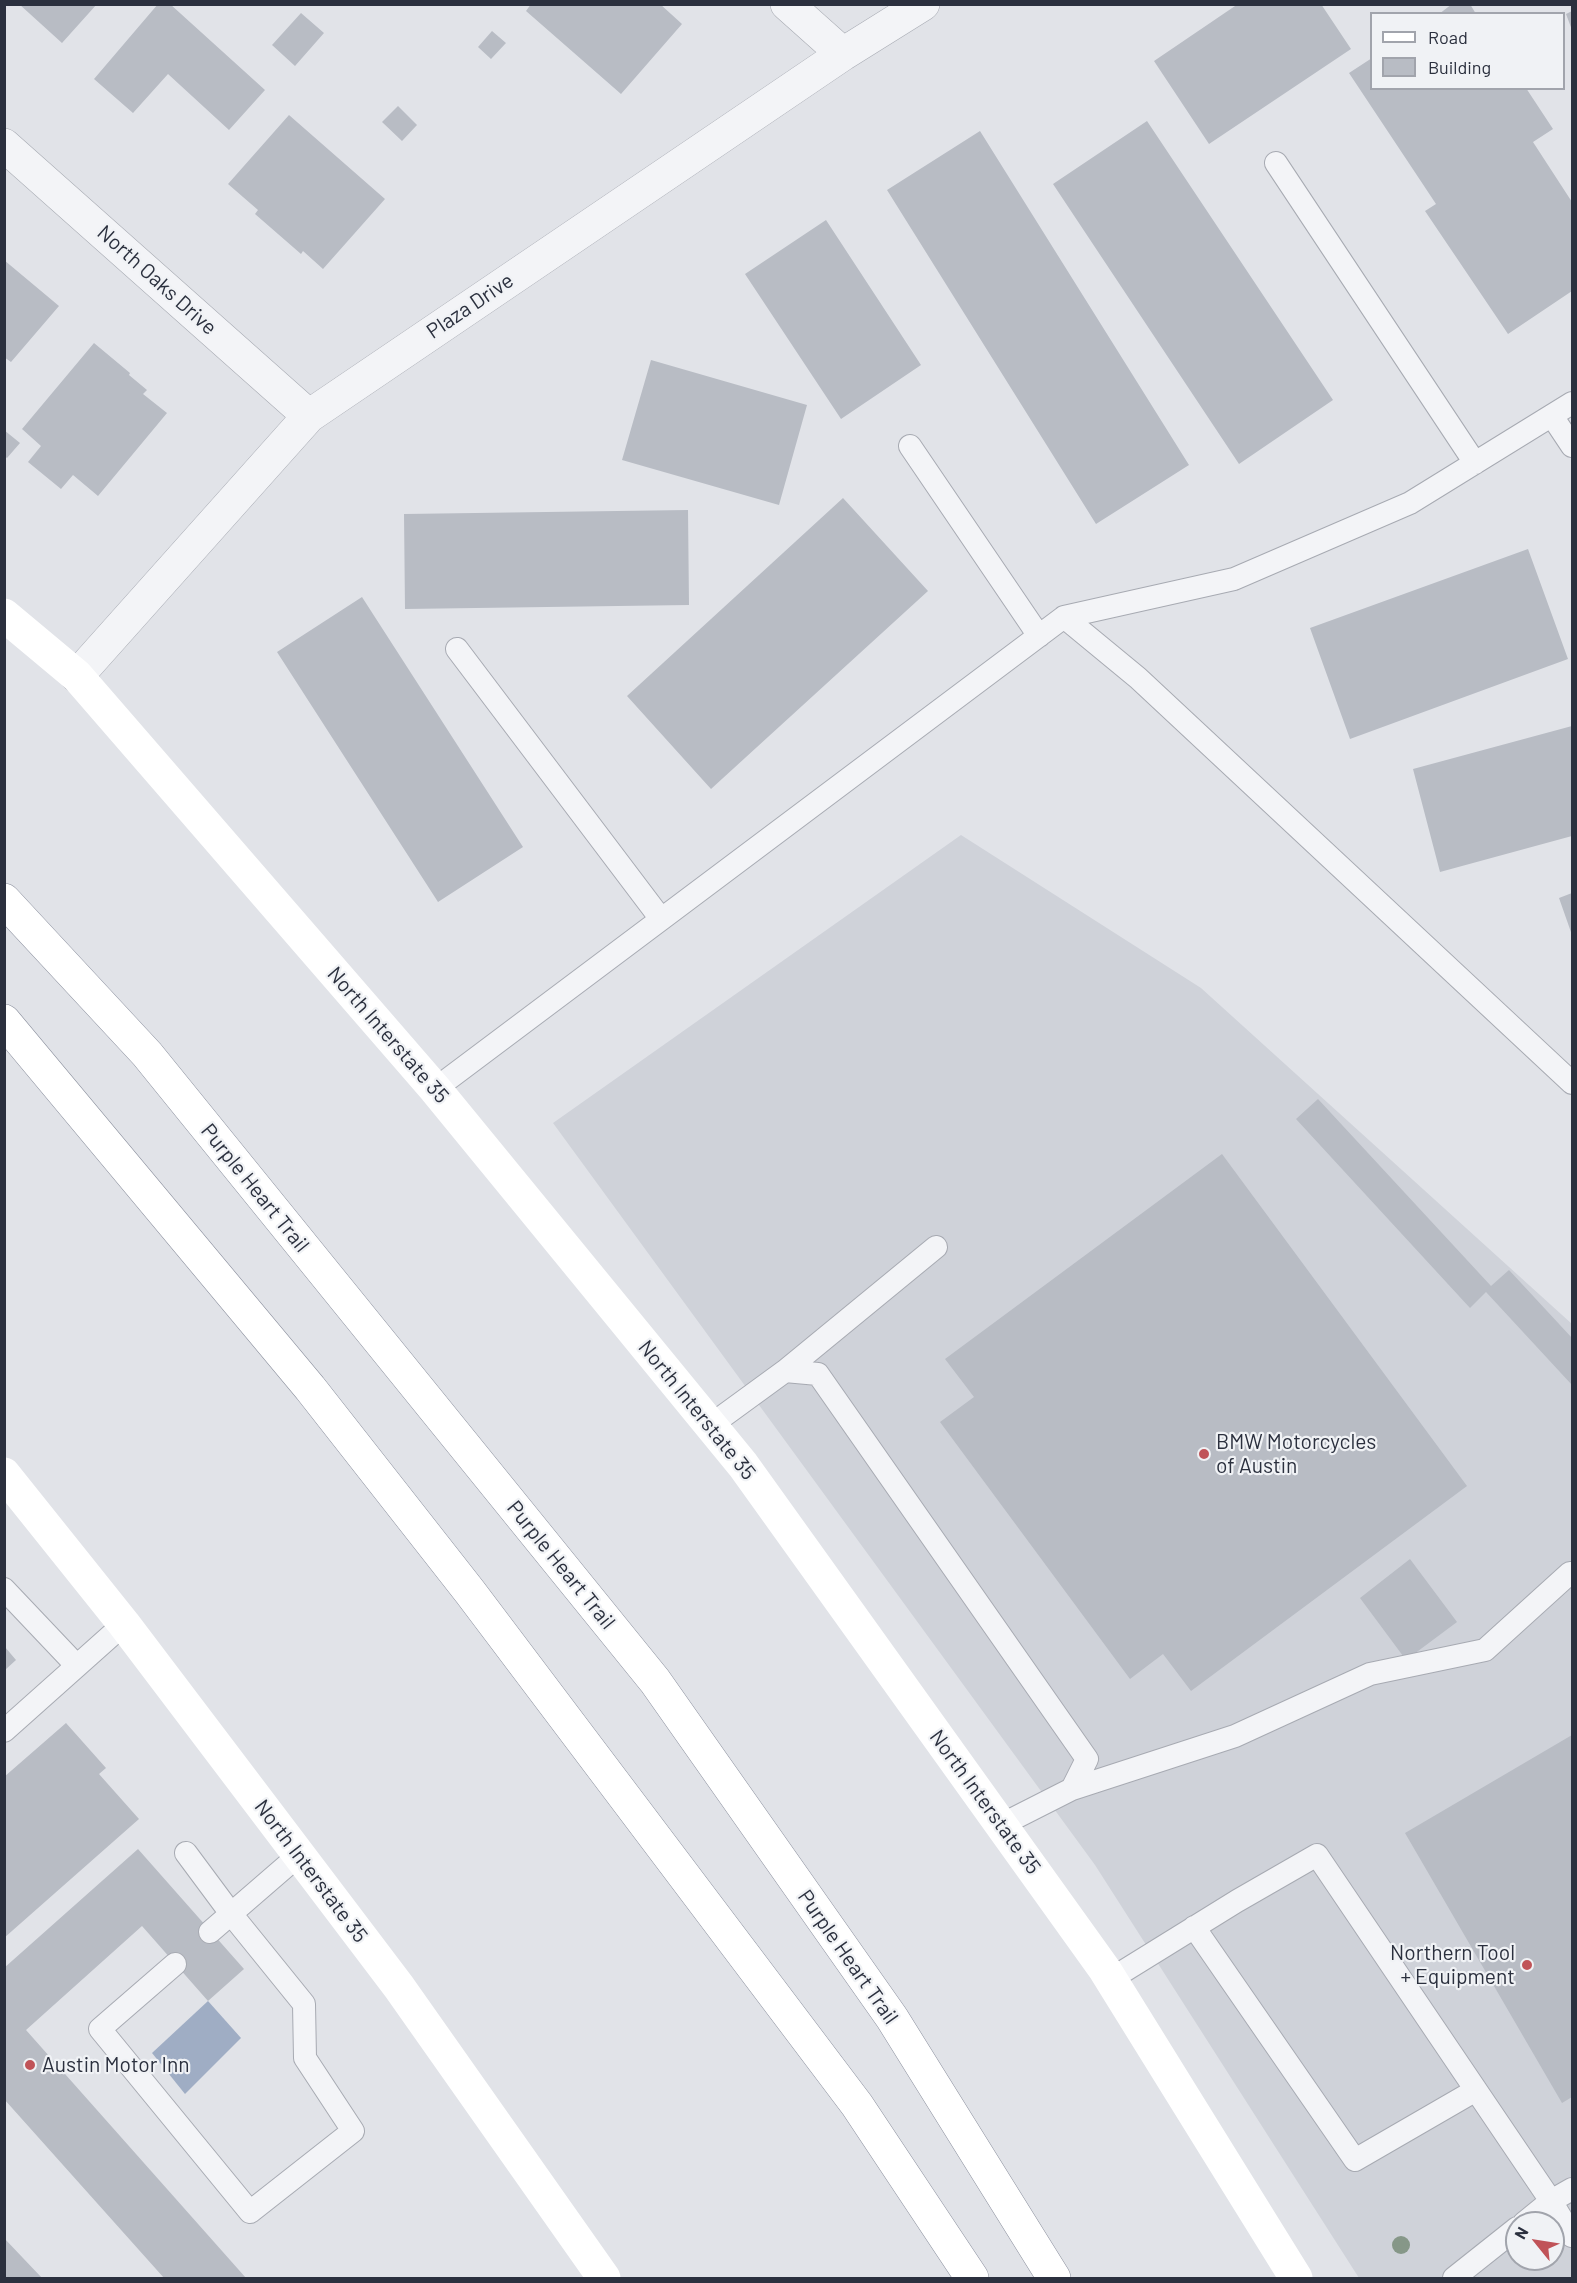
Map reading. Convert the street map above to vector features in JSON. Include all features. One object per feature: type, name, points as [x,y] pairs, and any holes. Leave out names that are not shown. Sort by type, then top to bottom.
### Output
[{"type":"main road","name":"North Interstate 35","points":[[4,615],[77,676],[435,1089],[743,1465],[1111,1979],[1296,2278]]},
{"type":"main road","name":"Purple Heart Trail","points":[[4,900],[147,1054],[656,1681],[891,2018],[1054,2278]]},
{"type":"main road","points":[[4,1021],[310,1388],[470,1592],[857,2105],[972,2278]]},
{"type":"main road","name":"North Interstate 35","points":[[4,1474],[124,1624],[399,1987],[604,2278]]},
{"type":"street","points":[[786,4],[843,54]]},
{"type":"street","name":"Plaza Drive","points":[[77,676],[309,416],[843,54],[923,4]]},
{"type":"street","name":"North Oaks Drive","points":[[4,145],[309,416]]},
{"type":"lane","points":[[1276,163],[1474,463]]},
{"type":"lane","points":[[435,1089],[1064,617],[1234,579],[1410,503],[1572,403]]},
{"type":"lane","points":[[1551,416],[1572,446]]},
{"type":"lane","points":[[910,446],[1039,636]]},
{"type":"lane","points":[[1064,617],[1138,678],[1572,1083]]},
{"type":"lane","points":[[456,649],[661,920]]},
{"type":"lane","points":[[711,1425],[785,1371],[936,1247]]},
{"type":"lane","points":[[785,1371],[818,1374],[1087,1759],[1072,1789]]},
{"type":"lane","points":[[1001,1825],[1072,1789],[1235,1736],[1370,1674],[1485,1650],[1570,1573]]},
{"type":"lane","points":[[4,1589],[77,1666]]},
{"type":"lane","points":[[4,1731],[124,1624]]},
{"type":"lane","points":[[175,1964],[100,2029],[250,2212],[353,2131],[305,2058],[304,2004],[232,1915],[186,1853]]},
{"type":"lane","points":[[1111,1979],[1317,1855],[1551,2201],[1572,2236]]},
{"type":"lane","points":[[210,1932],[299,1856]]},
{"type":"lane","points":[[1194,1927],[1355,2160],[1476,2090]]},
{"type":"lane","points":[[1539,2211],[1572,2189]]},
{"type":"lane","points":[[1454,2278],[1505,2238]]},
{"type":"shaded area","points":[[961,835],[1201,988],[1572,1324],[1572,2278],[1359,2278],[1095,1865],[553,1123]]},
{"type":"water","points":[[208,2001],[241,2038],[185,2094],[152,2053]]},
{"type":"building","points":[[19,4],[97,4],[62,43]]},
{"type":"building","points":[[158,4],[170,4],[265,90],[229,130],[168,74],[133,113],[94,79]]},
{"type":"building","points":[[531,4],[660,4],[682,24],[621,94],[526,11]]},
{"type":"building","points":[[1238,4],[1321,4],[1351,49],[1209,144],[1154,61]]},
{"type":"building","points":[[1452,4],[1470,4],[1475,12],[1442,12]]},
{"type":"building","points":[[1572,11],[1572,30],[1566,14]]},
{"type":"building","points":[[301,13],[324,33],[295,66],[272,45]]},
{"type":"building","points":[[492,31],[506,43],[491,59],[478,47]]},
{"type":"building","points":[[1370,59],[1370,90],[1527,90],[1553,129],[1533,142],[1572,202],[1572,291],[1508,334],[1425,211],[1436,204],[1349,73]]},
{"type":"building","points":[[398,106],[417,125],[402,141],[382,122]]},
{"type":"building","points":[[289,115],[385,199],[323,269],[303,251],[301,254],[255,214],[258,210],[228,184]]},
{"type":"building","points":[[1147,121],[1333,400],[1239,464],[1053,184]]},
{"type":"building","points":[[980,131],[1189,465],[1096,524],[887,190]]},
{"type":"building","points":[[826,220],[921,365],[841,419],[745,274]]},
{"type":"building","points":[[4,260],[59,306],[11,362],[4,357]]},
{"type":"building","points":[[94,343],[130,373],[129,375],[147,390],[143,394],[167,413],[98,496],[73,475],[61,489],[28,462],[41,446],[22,429]]},
{"type":"building","points":[[651,360],[807,405],[779,505],[622,460]]},
{"type":"building","points":[[4,430],[20,443],[7,458],[4,456]]},
{"type":"building","points":[[843,498],[928,591],[711,789],[627,696]]},
{"type":"building","points":[[688,510],[689,605],[405,609],[404,514]]},
{"type":"building","points":[[1528,549],[1568,659],[1350,739],[1310,628]]},
{"type":"building","points":[[362,597],[523,847],[438,902],[277,652]]},
{"type":"building","points":[[1572,726],[1572,836],[1440,872],[1413,769]]},
{"type":"building","points":[[1572,893],[1572,935],[1559,898]]},
{"type":"building","points":[[1318,1099],[1491,1286],[1509,1270],[1572,1338],[1572,1385],[1486,1292],[1470,1308],[1296,1119]]},
{"type":"building","name":"BMW Motorcycles of Austin","points":[[1222,1154],[1467,1486],[1191,1691],[1163,1654],[1130,1679],[940,1422],[974,1397],[945,1359]]},
{"type":"building","points":[[1410,1559],[1457,1622],[1406,1660],[1360,1598]]},
{"type":"building","points":[[5,1647],[16,1660],[5,1670]]},
{"type":"building","points":[[66,1723],[106,1768],[99,1774],[139,1819],[4,1938],[4,1777]]},
{"type":"building","name":"Northern Tool + Equipment","points":[[1572,1735],[1572,2097],[1562,2103],[1405,1833]]},
{"type":"building","name":"Austin Motor Inn","points":[[138,1849],[244,1969],[208,2001],[142,1926],[26,2030],[246,2278],[164,2278],[4,2099],[4,1968]]},
{"type":"building","points":[[4,2238],[42,2278],[4,2278]]},
{"type":"place","name":"BMW Motorcycles of Austin","points":[[1204,1454]]},
{"type":"place","name":"Northern Tool + Equipment","points":[[1527,1965]]},
{"type":"place","name":"Austin Motor Inn","points":[[30,2065]]}]
